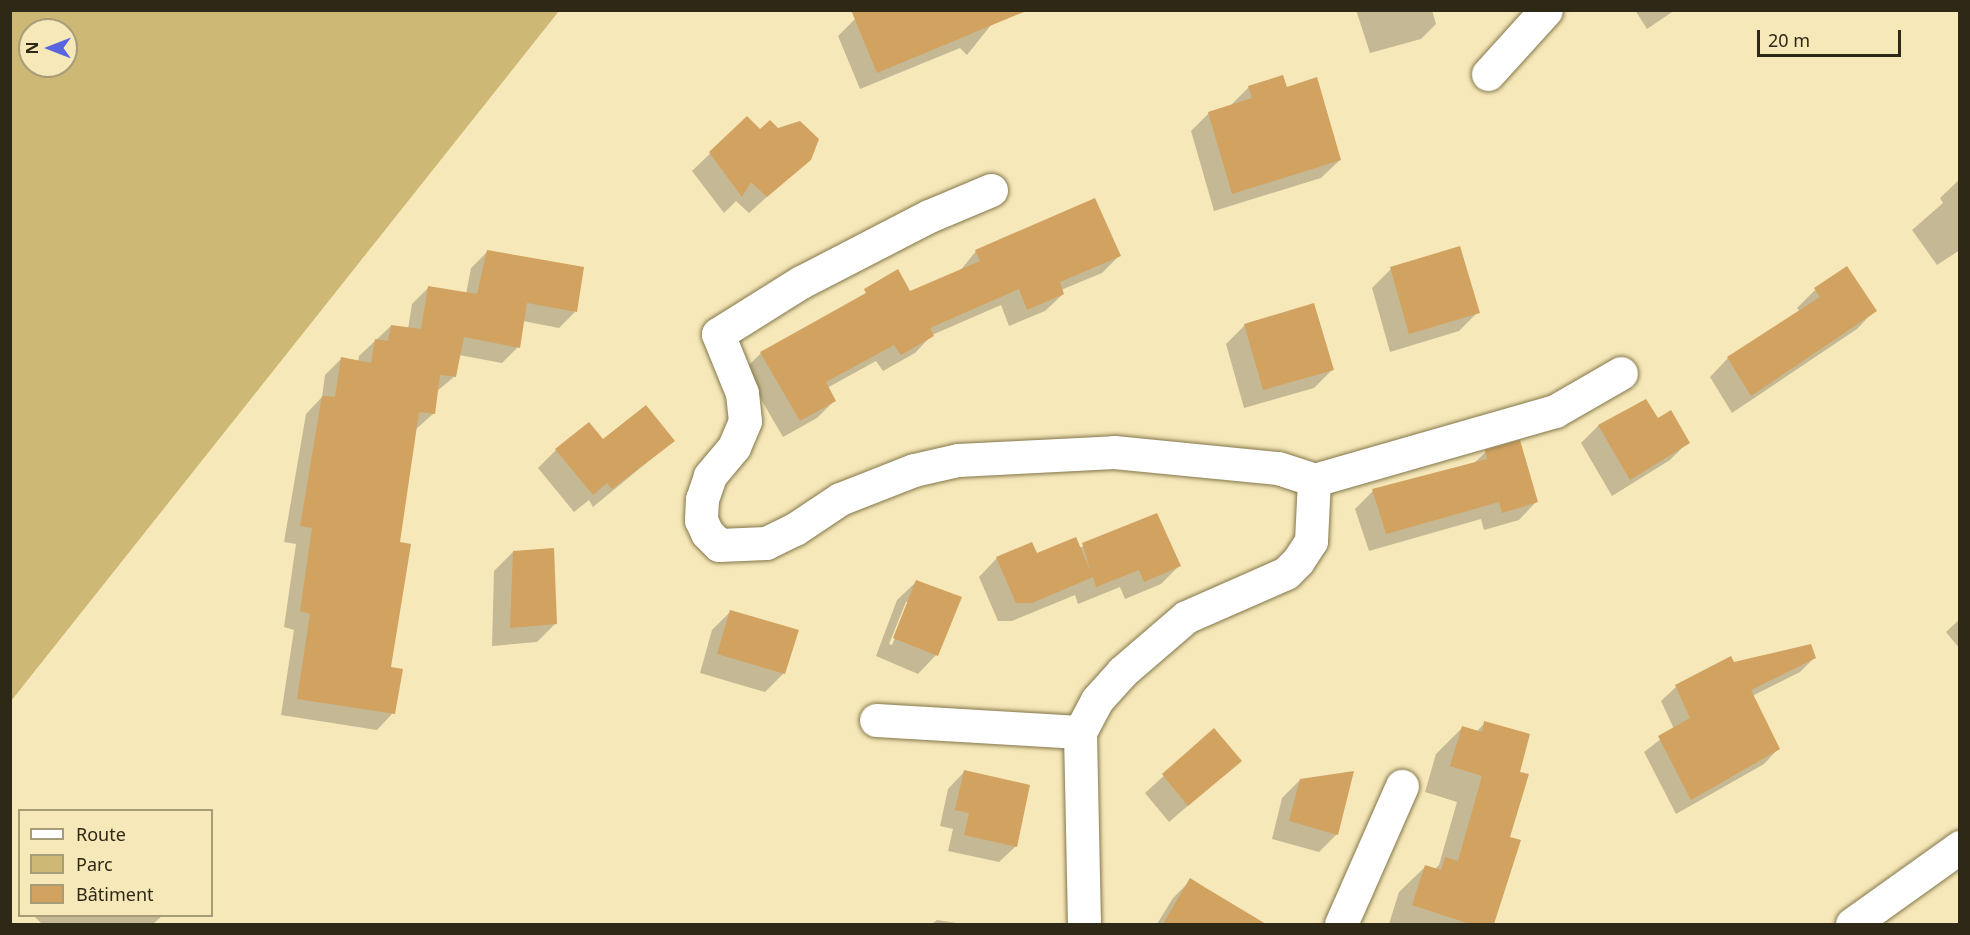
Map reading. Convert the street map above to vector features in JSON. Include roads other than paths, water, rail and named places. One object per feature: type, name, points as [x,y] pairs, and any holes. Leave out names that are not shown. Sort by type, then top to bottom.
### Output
[{"type":"street","points":[[1488,75],[1545,10]]},
{"type":"street","points":[[991,190],[929,216],[801,282],[718,334],[742,393],[745,421],[734,447],[710,476],[702,499],[701,520],[707,533],[719,545],[766,543],[795,529],[840,499],[914,470],[958,460],[1114,452],[1278,468],[1314,480],[1555,411],[1621,374]]},
{"type":"street","points":[[1084,924],[1080,732],[1097,700],[1122,672],[1186,616],[1286,573],[1298,561],[1311,541],[1314,480]]},
{"type":"street","points":[[876,720],[1080,732]]},
{"type":"street","points":[[1341,924],[1402,786]]},
{"type":"street","points":[[1852,924],[1959,847]]}]
